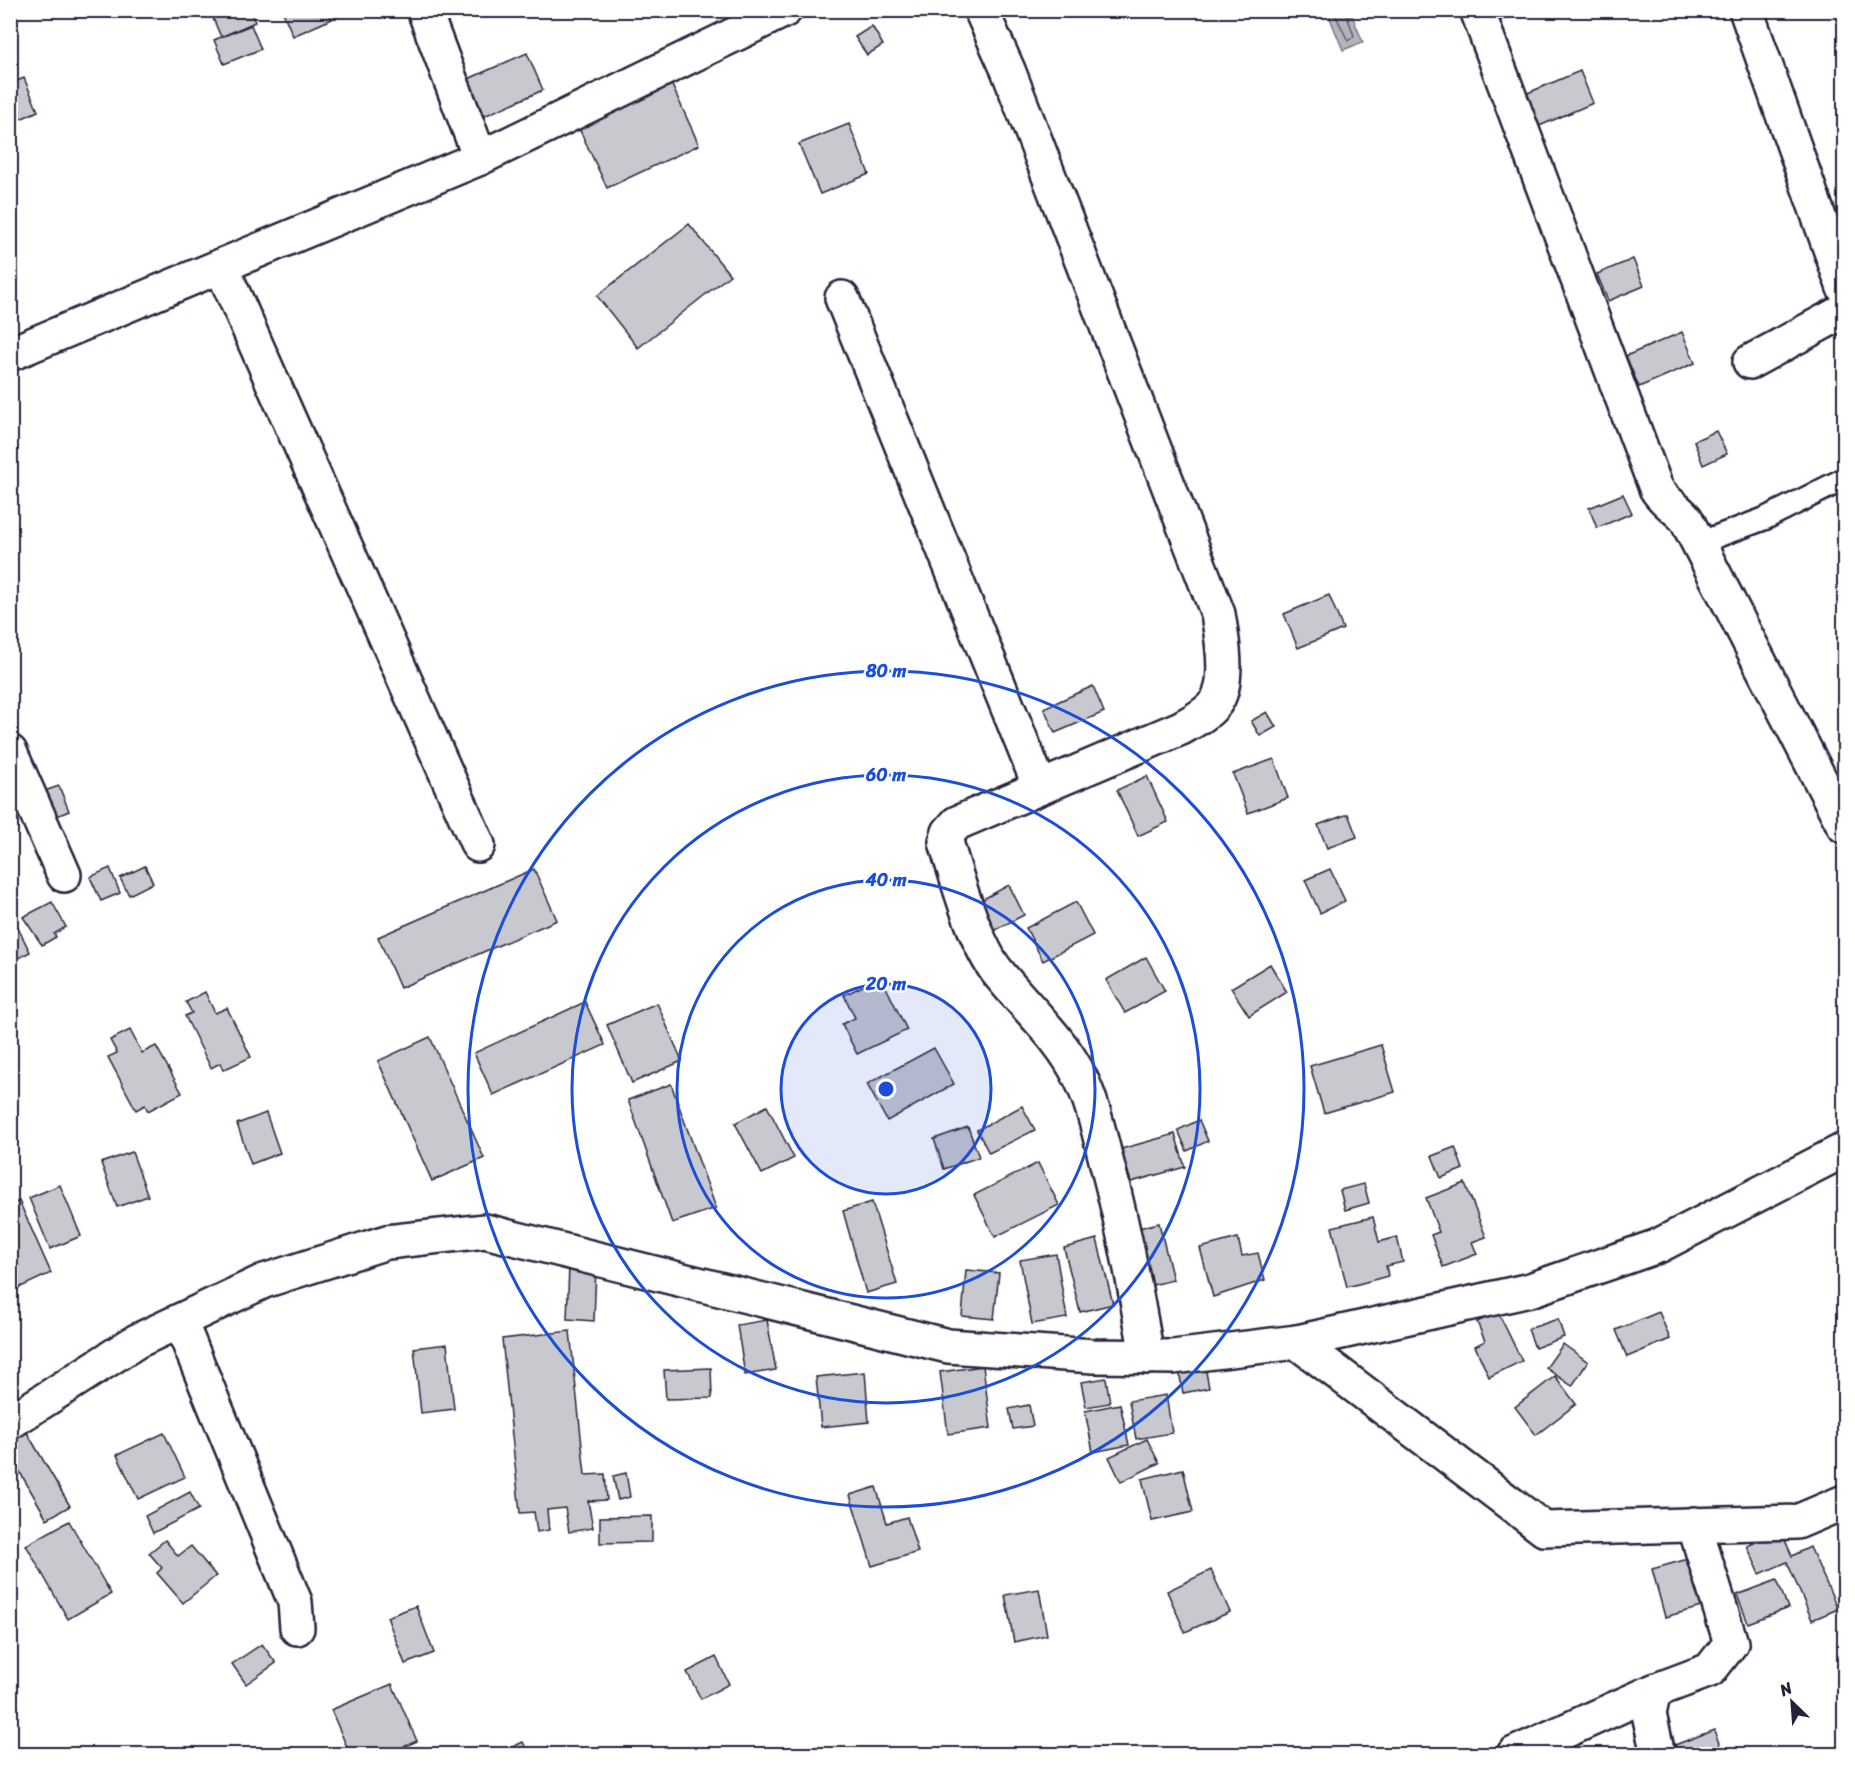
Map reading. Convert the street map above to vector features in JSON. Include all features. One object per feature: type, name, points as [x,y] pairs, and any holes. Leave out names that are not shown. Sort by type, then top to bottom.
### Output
[{"type":"street","points":[[424,10],[480,158]]},
{"type":"street","points":[[10,354],[480,158],[785,10]]},
{"type":"street","points":[[981,10],[1012,80],[1218,614],[1223,646],[1222,688],[1216,702],[1203,715],[1181,728],[957,823],[949,832],[946,843],[967,907],[995,968],[1052,1034],[1080,1077],[1096,1121],[1115,1195],[1134,1277],[1147,1357]]},
{"type":"street","points":[[1477,10],[1656,488],[1664,501],[1678,508],[1686,519],[1845,826]]},
{"type":"street","points":[[1746,10],[1845,288]]},
{"type":"street","points":[[221,266],[478,845]]},
{"type":"street","points":[[842,298],[1040,787]]},
{"type":"street","points":[[1750,362],[1845,311]]},
{"type":"street","points":[[10,752],[64,875]]},
{"type":"street","points":[[10,1422],[137,1341],[264,1281],[387,1242],[485,1231],[948,1346],[1173,1357],[1297,1342],[1530,1290],[1658,1246],[1845,1150]]},
{"type":"street","points":[[180,1321],[295,1602],[297,1628]]},
{"type":"street","points":[[1297,1342],[1544,1529],[1797,1522],[1845,1502]]},
{"type":"street","points":[[1514,1755],[1654,1691],[1710,1670],[1731,1643],[1694,1524]]},
{"type":"street","points":[[1654,1691],[1649,1714],[1658,1755]]},
{"type":"lane","points":[[1699,543],[1764,519],[1842,480]]},
{"type":"water","points":[[1327,11],[1350,11],[1363,42],[1343,50]]},
{"type":"building","points":[[226,10],[250,10],[255,22],[221,37],[212,16]]},
{"type":"building","points":[[282,10],[328,10],[332,19],[293,36]]},
{"type":"building","points":[[1492,10],[1527,10],[1496,22]]},
{"type":"building","points":[[251,25],[261,49],[224,64],[214,40]]},
{"type":"building","points":[[872,26],[883,45],[867,55],[855,37]]},
{"type":"building","points":[[527,53],[543,90],[482,117],[466,80]]},
{"type":"building","points":[[1580,71],[1593,103],[1537,127],[1523,95]]},
{"type":"building","points":[[24,78],[38,111],[16,121],[10,109],[10,84]]},
{"type":"building","points":[[671,83],[699,145],[607,188],[578,126]]},
{"type":"building","points":[[849,124],[869,174],[820,194],[799,144]]},
{"type":"building","points":[[689,224],[730,275],[638,348],[597,296]]},
{"type":"building","points":[[1633,259],[1644,286],[1608,301],[1597,274]]},
{"type":"building","points":[[1682,332],[1695,363],[1639,387],[1626,356]]},
{"type":"building","points":[[1716,431],[1727,454],[1703,465],[1694,441]]},
{"type":"building","points":[[1623,494],[1632,513],[1597,528],[1589,508]]},
{"type":"building","points":[[1329,595],[1343,629],[1298,648],[1284,614]]},
{"type":"building","points":[[1093,686],[1104,712],[1055,733],[1044,708]]},
{"type":"building","points":[[1267,712],[1276,727],[1260,736],[1251,721]]},
{"type":"building","points":[[1274,759],[1288,798],[1248,813],[1233,774]]},
{"type":"building","points":[[1147,776],[1168,822],[1138,836],[1117,790]]},
{"type":"building","points":[[59,786],[69,811],[52,818],[42,792]]},
{"type":"building","points":[[1348,814],[1357,837],[1327,848],[1318,825]]},
{"type":"building","points":[[145,866],[153,883],[129,895],[120,878]]},
{"type":"building","points":[[110,868],[120,893],[101,901],[90,877]]},
{"type":"building","points":[[534,869],[557,920],[400,988],[378,937]]},
{"type":"building","points":[[1330,869],[1345,901],[1320,913],[1305,880]]},
{"type":"building","points":[[1009,885],[1024,915],[987,934],[972,905]]},
{"type":"building","points":[[52,902],[66,927],[54,934],[56,937],[42,945],[23,917]]},
{"type":"building","points":[[1076,902],[1093,935],[1043,961],[1026,928]]},
{"type":"building","points":[[14,920],[30,952],[15,960],[13,956],[10,957],[10,922]]},
{"type":"building","points":[[1146,957],[1165,991],[1125,1013],[1106,980]]},
{"type":"building","points":[[1270,964],[1287,992],[1249,1016],[1231,988]]},
{"type":"building","points":[[881,977],[907,1030],[857,1054],[842,1024],[855,1018],[844,995]]},
{"type":"building","points":[[205,992],[215,1013],[227,1008],[251,1057],[223,1070],[220,1063],[211,1068],[185,1016],[192,1013],[186,1002]]},
{"type":"building","points":[[585,1002],[605,1045],[493,1095],[474,1053]]},
{"type":"building","points":[[657,1003],[682,1061],[632,1083],[607,1025]]},
{"type":"building","points":[[130,1030],[142,1053],[156,1046],[182,1093],[148,1111],[145,1105],[136,1110],[108,1057],[117,1053],[110,1040]]},
{"type":"building","points":[[430,1037],[484,1158],[432,1181],[378,1061]]},
{"type":"building","points":[[1381,1045],[1395,1092],[1324,1113],[1310,1066]]},
{"type":"building","points":[[934,1048],[954,1084],[887,1121],[867,1084]]},
{"type":"building","points":[[671,1084],[716,1208],[672,1223],[628,1100]]},
{"type":"building","points":[[767,1106],[794,1158],[762,1174],[735,1123]]},
{"type":"building","points":[[1022,1106],[1035,1130],[989,1153],[977,1130]]},
{"type":"building","points":[[266,1113],[280,1153],[251,1164],[237,1124]]},
{"type":"building","points":[[1199,1120],[1208,1141],[1187,1151],[1178,1130]]},
{"type":"building","points":[[968,1127],[979,1157],[944,1169],[934,1139]]},
{"type":"building","points":[[1175,1134],[1185,1167],[1131,1182],[1121,1149]]},
{"type":"building","points":[[1455,1147],[1463,1169],[1441,1178],[1432,1156]]},
{"type":"building","points":[[132,1152],[148,1196],[117,1207],[101,1163]]},
{"type":"building","points":[[1038,1163],[1059,1205],[995,1237],[974,1195]]},
{"type":"building","points":[[1465,1183],[1486,1237],[1472,1242],[1477,1254],[1443,1267],[1431,1235],[1439,1232],[1426,1198]]},
{"type":"building","points":[[1364,1184],[1369,1203],[1345,1210],[1340,1190]]},
{"type":"building","points":[[60,1185],[81,1236],[50,1249],[29,1198]]},
{"type":"building","points":[[19,1201],[51,1273],[10,1292],[10,1205]]},
{"type":"building","points":[[872,1202],[897,1284],[866,1293],[843,1211]]},
{"type":"building","points":[[1373,1217],[1379,1242],[1397,1237],[1403,1262],[1386,1266],[1388,1276],[1347,1287],[1332,1227]]},
{"type":"building","points":[[1159,1223],[1173,1280],[1140,1288],[1126,1231]]},
{"type":"building","points":[[1238,1238],[1242,1256],[1258,1253],[1265,1280],[1213,1297],[1200,1248]]},
{"type":"building","points":[[1097,1239],[1113,1304],[1080,1312],[1064,1248]]},
{"type":"building","points":[[1056,1254],[1067,1318],[1032,1324],[1020,1260]]},
{"type":"building","points":[[569,1266],[596,1267],[594,1321],[567,1319]]},
{"type":"building","points":[[966,1270],[999,1273],[994,1319],[962,1316]]},
{"type":"building","points":[[1498,1312],[1522,1361],[1489,1377],[1475,1346],[1485,1341],[1477,1322]]},
{"type":"building","points":[[1659,1312],[1670,1339],[1627,1357],[1616,1330]]},
{"type":"building","points":[[1558,1319],[1564,1337],[1535,1348],[1528,1329]]},
{"type":"building","points":[[767,1320],[776,1370],[745,1375],[737,1325]]},
{"type":"building","points":[[570,1331],[585,1475],[605,1474],[607,1500],[588,1501],[593,1528],[569,1532],[565,1508],[547,1510],[549,1530],[537,1532],[534,1512],[520,1513],[502,1339]]},
{"type":"building","points":[[447,1344],[454,1409],[421,1413],[414,1348]]},
{"type":"building","points":[[1563,1344],[1588,1362],[1572,1386],[1546,1368]]},
{"type":"building","points":[[983,1366],[991,1428],[948,1434],[940,1372]]},
{"type":"building","points":[[1205,1366],[1209,1388],[1183,1393],[1179,1371]]},
{"type":"building","points":[[711,1368],[712,1398],[666,1399],[664,1370]]},
{"type":"building","points":[[865,1372],[869,1422],[821,1427],[816,1377]]},
{"type":"building","points":[[1555,1376],[1576,1404],[1536,1435],[1515,1407]]},
{"type":"building","points":[[1106,1378],[1110,1403],[1086,1407],[1081,1382]]},
{"type":"building","points":[[1166,1395],[1172,1433],[1136,1439],[1129,1401]]},
{"type":"building","points":[[1120,1404],[1129,1445],[1093,1452],[1085,1411]]},
{"type":"building","points":[[1029,1405],[1033,1426],[1013,1429],[1009,1409]]},
{"type":"building","points":[[22,1424],[70,1506],[47,1519],[10,1455],[10,1430]]},
{"type":"building","points":[[164,1433],[185,1477],[138,1499],[117,1455]]},
{"type":"building","points":[[1147,1439],[1159,1463],[1121,1482],[1109,1457]]},
{"type":"building","points":[[1183,1469],[1193,1512],[1152,1521],[1142,1479]]},
{"type":"building","points":[[626,1473],[630,1497],[618,1500],[613,1476]]},
{"type":"building","points":[[876,1487],[887,1523],[907,1517],[918,1552],[872,1566],[850,1495]]},
{"type":"building","points":[[190,1492],[199,1509],[153,1533],[145,1516]]},
{"type":"building","points":[[652,1516],[652,1542],[600,1543],[600,1517]]},
{"type":"building","points":[[69,1521],[111,1594],[68,1619],[26,1545]]},
{"type":"building","points":[[1781,1531],[1792,1556],[1810,1547],[1838,1609],[1812,1620],[1787,1562],[1760,1574],[1747,1546]]},
{"type":"building","points":[[165,1540],[178,1556],[191,1546],[216,1576],[183,1603],[157,1573],[162,1568],[149,1553]]},
{"type":"building","points":[[1699,1556],[1712,1604],[1665,1617],[1652,1569]]},
{"type":"building","points":[[1211,1570],[1230,1612],[1185,1632],[1167,1591]]},
{"type":"building","points":[[1777,1580],[1788,1608],[1748,1623],[1737,1595]]},
{"type":"building","points":[[1039,1589],[1047,1635],[1014,1642],[1005,1595]]},
{"type":"building","points":[[416,1606],[434,1653],[405,1664],[387,1617]]},
{"type":"building","points":[[262,1644],[276,1663],[246,1684],[232,1664]]},
{"type":"building","points":[[716,1657],[729,1684],[701,1699],[687,1672]]},
{"type":"building","points":[[392,1684],[417,1741],[387,1754],[350,1754],[331,1710]]},
{"type":"building","points":[[1714,1730],[1723,1754],[1679,1754],[1675,1745]]},
{"type":"building","points":[[523,1742],[529,1754],[511,1754],[508,1749]]}]
